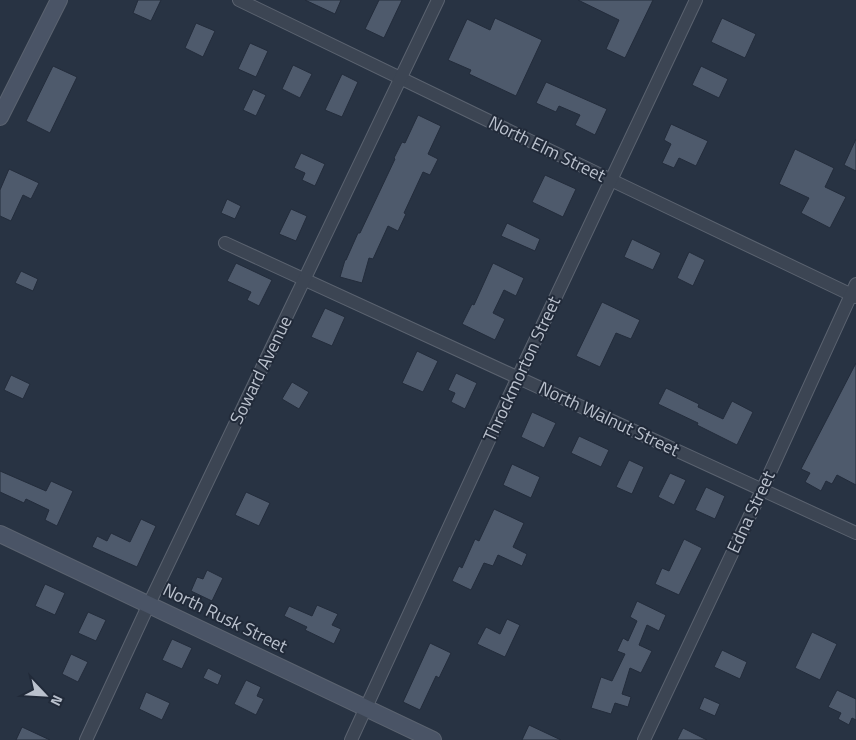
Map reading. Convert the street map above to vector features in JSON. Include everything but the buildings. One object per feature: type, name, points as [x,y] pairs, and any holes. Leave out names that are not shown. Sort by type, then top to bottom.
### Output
[{"type":"street","points":[[0,116],[59,0]]},
{"type":"street","name":"North Elm Street","points":[[239,0],[611,180],[854,292]]},
{"type":"street","name":"Soward Avenue","points":[[86,740],[149,604],[438,0]]},
{"type":"street","name":"Throckmorton Street","points":[[351,740],[518,378],[696,0]]},
{"type":"street","name":"North Walnut Street","points":[[225,243],[856,533]]},
{"type":"street","name":"Edna Street","points":[[644,740],[854,292]]},
{"type":"street","name":"North Rusk Street","points":[[0,534],[433,740]]}]
